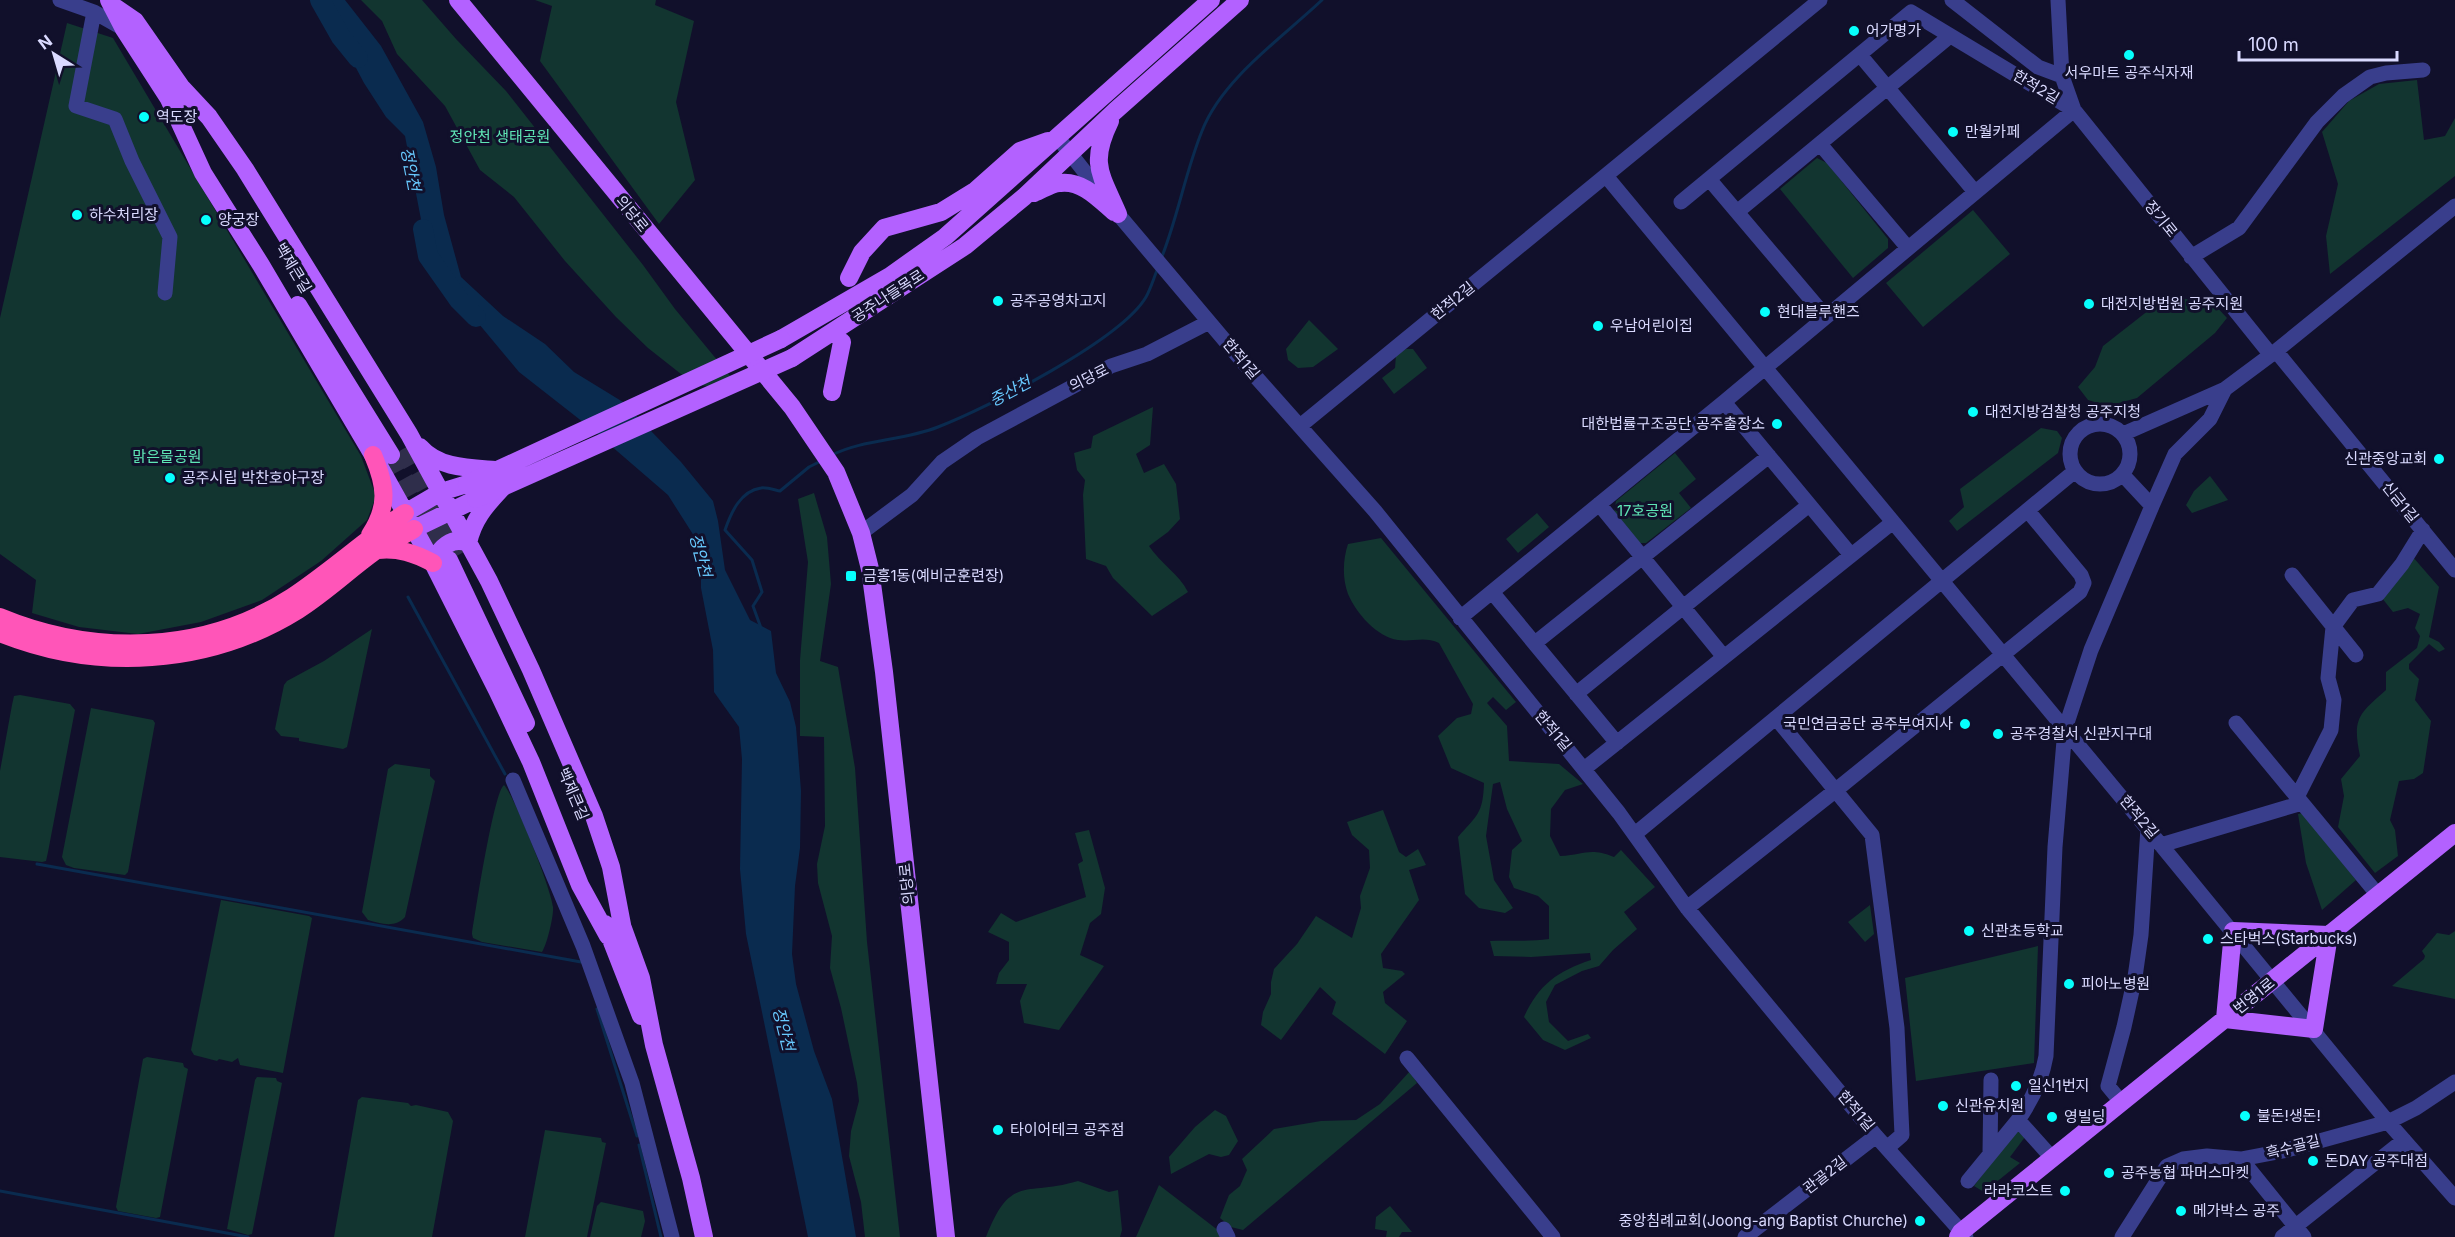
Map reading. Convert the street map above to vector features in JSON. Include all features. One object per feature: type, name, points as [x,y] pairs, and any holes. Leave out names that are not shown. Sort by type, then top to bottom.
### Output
[{"type":"highway","points":[[372,545],[385,497],[382,477],[394,448]]},
{"type":"highway","points":[[0,633],[26,643],[66,653],[137,660],[185,653],[221,644],[257,632],[299,609],[405,513]]},
{"type":"highway","points":[[0,617],[30,629],[68,639],[105,644],[136,645],[183,639],[251,618],[291,597],[372,545],[414,530]]},
{"type":"highway","points":[[372,545],[409,552],[453,555]]},
{"type":"main road","name":"의당로","points":[[458,0],[807,427],[836,472],[861,533],[870,569],[884,672],[946,1237]]},
{"type":"main road","name":"공주나들목로","points":[[475,498],[495,470],[781,339],[890,276],[945,237],[1211,0]]},
{"type":"main road","name":"공주나들목로","points":[[475,498],[501,489],[792,358],[965,246],[1024,197],[1115,111],[1240,0]]},
{"type":"main road","name":"백제큰길","points":[[112,3],[124,29],[175,93],[204,120],[394,448]]},
{"type":"main road","name":"백제큰길","points":[[112,3],[135,21],[175,93]]},
{"type":"main road","points":[[175,93],[203,173],[261,265],[394,448],[441,492],[451,511],[453,555],[497,690],[531,762],[580,885],[616,933]]},
{"type":"main road","points":[[1115,111],[1103,135],[1097,159],[1099,172],[1118,214]]},
{"type":"main road","points":[[849,278],[862,252],[884,228],[941,212],[975,191],[1020,151],[1058,138]]},
{"type":"main road","points":[[1024,197],[1058,182],[1072,183],[1084,188],[1118,214]]},
{"type":"main road","points":[[832,392],[842,342]]},
{"type":"main road","points":[[394,448],[427,456],[458,468],[495,470]]},
{"type":"main road","points":[[394,448],[405,513],[414,530],[453,555]]},
{"type":"main road","points":[[405,513],[441,492],[475,498]]},
{"type":"main road","points":[[414,530],[475,498]]},
{"type":"main road","points":[[453,555],[472,527],[475,498]]},
{"type":"main road","name":"백제큰길","points":[[453,555],[565,774],[593,842],[616,933],[641,978],[654,1045],[691,1178],[704,1237]]},
{"type":"main road","name":"번영1로","points":[[1962,1235],[2455,833]]},
{"type":"main road","points":[[2233,931],[2329,935],[2314,1029],[2225,1019],[2233,931]]},
{"type":"street","points":[[60,0],[94,12],[124,29]]},
{"type":"street","name":"한적2길","points":[[1300,426],[1820,0]]},
{"type":"street","points":[[1952,0],[2038,68],[2062,76]]},
{"type":"street","name":"장기로","points":[[2058,0],[2062,76],[2073,110],[2191,257],[2273,353]]},
{"type":"street","points":[[94,12],[76,106],[115,119],[132,161],[170,237],[165,293]]},
{"type":"street","name":"한적2길","points":[[1460,618],[1724,402],[2073,110],[1911,12],[1681,202]]},
{"type":"street","points":[[1737,212],[1950,36]]},
{"type":"street","points":[[1860,55],[1975,192]]},
{"type":"street","points":[[2191,257],[2239,228],[2318,122],[2349,91],[2370,77],[2386,73],[2423,70]]},
{"type":"street","name":"한적1길","points":[[1058,138],[1118,214],[1209,322],[1374,511],[1584,769],[1635,834],[1687,908],[1876,1136],[1962,1235]]},
{"type":"street","points":[[1820,144],[1908,249]]},
{"type":"street","name":"한적2길","points":[[1606,176],[2162,844],[2388,1122],[2455,1198]]},
{"type":"street","points":[[1709,179],[1826,317]]},
{"type":"street","points":[[2123,434],[2224,389],[2273,353],[2455,206]]},
{"type":"street","name":"의당로","points":[[861,533],[912,495],[942,462],[977,438],[1111,366],[1147,354],[1209,322]]},
{"type":"street","name":"신금1길","points":[[2273,353],[2455,570]]},
{"type":"street","points":[[1968,1181],[2015,1123],[2037,1089],[2043,1073],[2046,1056],[2055,847],[2065,729],[2091,650],[2175,454],[2210,419],[2224,389]]},
{"type":"street","points":[[1724,402],[1851,555]]},
{"type":"street","points":[[2099,424],[2108,425],[2123,434],[2131,453],[2130,462],[2122,475],[2110,483],[2100,485],[2090,483],[2075,471],[2070,454],[2071,445],[2082,430],[2099,424]]},
{"type":"street","points":[[1535,643],[1769,456]]},
{"type":"street","points":[[1635,834],[2075,471]]},
{"type":"street","points":[[2122,475],[2152,506]]},
{"type":"street","points":[[1599,504],[1724,657]]},
{"type":"street","points":[[1576,694],[1809,505]]},
{"type":"street","points":[[1687,908],[2080,592],[2084,583],[2081,575],[2028,511]]},
{"type":"street","points":[[1584,769],[1893,522]]},
{"type":"street","points":[[2299,800],[2309,770],[2322,751],[2333,723],[2334,700],[2328,678],[2333,627],[2353,600],[2378,594],[2402,564],[2423,530]]},
{"type":"street","points":[[2292,574],[2355,656]]},
{"type":"street","points":[[1492,592],[1617,743]]},
{"type":"street","points":[[1776,718],[1836,790]]},
{"type":"street","points":[[2236,723],[2378,896]]},
{"type":"street","points":[[513,780],[583,946],[632,1083],[672,1237]]},
{"type":"street","name":"한적1길","points":[[1836,790],[1872,835],[1883,907],[1897,1028],[1902,1135],[1887,1148]]},
{"type":"street","points":[[2162,844],[2299,800]]},
{"type":"street","points":[[2122,1103],[2108,1086],[2135,977],[2144,897],[2148,828]]},
{"type":"street","points":[[1407,1058],[1553,1237]]},
{"type":"street","points":[[1990,1154],[1991,1080]]},
{"type":"street","name":"흑수골길","points":[[2122,1237],[2167,1166],[2183,1159],[2207,1156],[2241,1159],[2283,1151],[2388,1122],[2455,1082]]},
{"type":"street","points":[[1990,1116],[2015,1123],[2053,1159]]},
{"type":"street","name":"관골2길","points":[[1745,1237],[1876,1136]]},
{"type":"street","points":[[2282,1237],[2300,1232],[2404,1140]]},
{"type":"street","points":[[2241,1159],[2300,1232]]},
{"type":"green space","name":"정안천 생태공원","points":[[361,0],[422,0],[506,91],[675,309],[732,378],[708,386],[698,385],[648,348],[616,317],[565,261],[514,197],[480,170],[445,106],[397,54],[382,21]]},
{"type":"green space","points":[[535,0],[656,0],[655,5],[694,21],[676,102],[695,180],[659,224],[540,61],[552,6]]},
{"type":"green space","name":"맑은물공원","points":[[67,23],[113,38],[361,456],[376,496],[367,520],[321,561],[262,600],[201,622],[138,634],[79,627],[32,613],[36,580],[0,554],[0,318]]},
{"type":"green space","points":[[2417,80],[2424,140],[2445,136],[2455,118],[2455,176],[2330,274],[2326,236],[2338,184],[2322,132],[2349,101],[2379,84]]},
{"type":"green space","points":[[1817,158],[1827,163],[1888,239],[1888,248],[1853,278],[1780,189]]},
{"type":"green space","points":[[1973,210],[2010,254],[1923,327],[1886,283]]},
{"type":"green space","points":[[2173,297],[2213,303],[2227,318],[2215,333],[2137,398],[2108,406],[2088,400],[2078,387],[2095,367],[2103,346],[2149,310]]},
{"type":"green space","points":[[1309,320],[1338,349],[1313,367],[1298,368],[1288,360],[1286,349]]},
{"type":"green space","points":[[1406,349],[1413,349],[1427,368],[1394,394],[1382,378],[1395,368],[1396,355]]},
{"type":"green space","points":[[1153,407],[1150,445],[1136,454],[1144,473],[1164,464],[1176,484],[1180,519],[1168,532],[1149,546],[1188,592],[1152,616],[1113,578],[1106,566],[1086,559],[1083,495],[1085,480],[1077,470],[1074,453],[1091,448],[1093,436]]},
{"type":"green space","points":[[2041,428],[2057,431],[2062,438],[2058,453],[1957,531],[1949,521],[1964,507],[1960,489]]},
{"type":"green space","name":"17호공원","points":[[1675,453],[1696,479],[1679,493],[1691,508],[1646,543],[1638,543],[1614,513],[1616,501]]},
{"type":"green space","points":[[2210,476],[2228,500],[2192,513],[2186,505],[2194,491]]},
{"type":"green space","points":[[814,493],[827,537],[831,584],[820,661],[838,667],[855,768],[867,942],[900,1237],[865,1237],[861,1202],[849,1156],[851,1131],[859,1101],[857,1083],[830,968],[832,936],[818,883],[817,864],[825,826],[824,737],[800,736],[800,660],[808,562],[798,499]]},
{"type":"green space","points":[[1537,513],[1549,527],[1518,553],[1506,539]]},
{"type":"green space","points":[[1381,538],[1516,702],[1506,710],[1493,697],[1487,703],[1507,726],[1509,761],[1559,764],[1583,784],[1565,790],[1551,809],[1550,836],[1560,856],[1599,852],[1614,857],[1621,850],[1655,887],[1624,912],[1637,929],[1599,966],[1582,971],[1555,985],[1546,1002],[1549,1022],[1568,1041],[1588,1034],[1591,1038],[1565,1050],[1543,1040],[1524,1017],[1543,987],[1559,974],[1591,960],[1590,953],[1531,957],[1494,956],[1490,941],[1549,939],[1549,906],[1538,896],[1514,888],[1509,877],[1512,850],[1522,841],[1507,809],[1500,782],[1493,784],[1486,836],[1494,880],[1513,908],[1505,913],[1479,908],[1465,894],[1458,837],[1478,813],[1484,783],[1451,768],[1438,736],[1457,718],[1471,714],[1473,704],[1439,643],[1429,640],[1398,640],[1382,634],[1362,616],[1348,594],[1344,562],[1348,544]]},
{"type":"green space","points":[[2412,556],[2439,587],[2429,637],[2439,642],[2445,649],[2439,652],[2429,644],[2409,664],[2409,669],[2419,679],[2415,700],[2431,721],[2423,773],[2414,779],[2399,781],[2390,820],[2395,830],[2398,856],[2375,873],[2338,827],[2344,796],[2341,779],[2360,756],[2357,733],[2360,718],[2369,705],[2386,690],[2386,672],[2417,648],[2420,636],[2415,628],[2420,614],[2408,608],[2393,612],[2382,598]]},
{"type":"green space","points":[[372,629],[347,747],[343,749],[281,736],[275,729],[284,685],[287,681],[324,661]]},
{"type":"green space","points":[[20,695],[70,704],[75,710],[48,852],[46,861],[42,862],[0,857],[0,771],[14,696]]},
{"type":"green space","points":[[91,708],[153,720],[155,723],[128,872],[125,875],[74,868],[66,865],[62,857]]},
{"type":"green space","points":[[395,764],[430,769],[430,776],[435,781],[405,917],[397,923],[388,924],[368,920],[362,912],[388,769]]},
{"type":"green space","points":[[504,785],[524,824],[551,897],[552,916],[542,952],[482,942],[473,938],[472,934],[490,830]]},
{"type":"green space","points":[[1383,810],[1399,852],[1406,857],[1418,849],[1426,865],[1409,870],[1419,900],[1381,954],[1383,968],[1402,971],[1405,974],[1383,992],[1385,1003],[1407,1021],[1385,1054],[1332,1014],[1336,1002],[1320,987],[1281,1040],[1261,1025],[1263,1012],[1271,994],[1274,969],[1297,944],[1316,916],[1352,938],[1361,908],[1360,896],[1370,868],[1369,850],[1352,835],[1347,822]]},
{"type":"green space","points":[[2303,813],[2356,880],[2322,910],[2306,863],[2298,814]]},
{"type":"green space","points":[[1089,830],[1105,888],[1101,914],[1090,923],[1080,955],[1104,966],[1059,1030],[1024,1023],[1020,1001],[1027,984],[996,984],[999,973],[1009,960],[1009,942],[988,932],[1001,913],[1016,922],[1086,897],[1078,864],[1083,861],[1075,833]]},
{"type":"green space","points":[[221,900],[312,918],[283,1073],[240,1065],[238,1058],[232,1062],[219,1059],[217,1061],[194,1055],[191,1050]]},
{"type":"green space","points":[[1870,905],[1874,934],[1865,942],[1848,922]]},
{"type":"green space","points":[[2455,931],[2455,999],[2392,986],[2424,959],[2422,951],[2437,933],[2449,935]]},
{"type":"green space","points":[[2038,946],[2034,1063],[1916,1081],[1905,978]]},
{"type":"green space","points":[[147,1057],[183,1063],[188,1069],[160,1217],[156,1218],[118,1211],[116,1207],[143,1059]]},
{"type":"green space","points":[[1410,1071],[1417,1083],[1243,1230],[1231,1227],[1220,1218],[1229,1195],[1240,1186],[1247,1170],[1242,1159],[1274,1129],[1321,1121],[1356,1120],[1380,1104]]},
{"type":"green space","points":[[257,1077],[276,1078],[282,1083],[252,1234],[248,1235],[227,1229]]},
{"type":"green space","points":[[362,1097],[408,1103],[411,1106],[448,1112],[453,1121],[432,1237],[334,1237],[358,1100]]},
{"type":"green space","points":[[1215,1110],[1226,1116],[1238,1141],[1229,1155],[1221,1157],[1209,1154],[1171,1174],[1169,1157],[1195,1127]]},
{"type":"green space","points":[[545,1130],[601,1138],[602,1142],[606,1143],[587,1237],[525,1237]]},
{"type":"green space","points":[[2016,1130],[2025,1137],[2010,1157],[2020,1163],[1984,1192],[1974,1186]]},
{"type":"green space","points":[[1078,1181],[1109,1192],[1118,1190],[1122,1230],[1120,1237],[986,1237],[1003,1204],[1012,1195],[1022,1191]]},
{"type":"green space","points":[[1159,1185],[1223,1234],[1223,1237],[1136,1237]]},
{"type":"green space","points":[[601,1202],[643,1211],[645,1221],[641,1237],[590,1237],[597,1206]]},
{"type":"green space","points":[[1390,1206],[1412,1232],[1402,1232],[1399,1237],[1386,1237],[1387,1231],[1375,1229],[1376,1217]]},
{"type":"water","points":[[320,0],[345,0],[381,46],[423,122],[436,167],[444,215],[461,277],[503,316],[545,344],[574,372],[623,402],[681,462],[713,501],[725,570],[750,620],[771,631],[776,673],[790,702],[796,727],[801,791],[800,848],[795,886],[792,954],[796,984],[814,1051],[832,1099],[856,1237],[808,1237],[746,934],[740,869],[742,759],[739,727],[714,692],[713,650],[701,588],[701,547],[668,495],[588,426],[519,372],[459,300],[428,256],[405,136],[386,117],[364,83]]},
{"type":"waterway","name":"정안천","points":[[320,0],[341,37],[358,58]]},
{"type":"waterway","name":"중산천","points":[[1161,259],[1196,147],[1211,112],[1254,60],[1322,0]]},
{"type":"waterway","name":"정안천","points":[[423,229],[428,256],[459,300],[476,317]]},
{"type":"waterway","name":"중산천","points":[[832,455],[857,446],[925,432],[938,427],[987,405],[1050,371],[1110,333],[1132,314],[1146,297],[1158,268]]},
{"type":"waterway","name":"중산천","points":[[761,628],[753,606],[762,592],[752,560],[725,530],[733,510],[747,493],[763,488],[780,491],[809,467],[821,461]]},
{"type":"waterway","points":[[408,597],[505,774]]},
{"type":"waterway","points":[[37,864],[581,962]]},
{"type":"waterway","points":[[597,1009],[637,1136]]},
{"type":"waterway","points":[[639,1145],[661,1237]]},
{"type":"waterway","points":[[0,1191],[248,1237]]},
{"type":"tunnel","points":[[403,449],[462,553]]},
{"type":"tunnel","points":[[391,455],[449,560]]},
{"type":"place","name":"어가명가","points":[[1854,31]]},
{"type":"place","name":"서우마트 공주식자재","points":[[2129,55]]},
{"type":"place","name":"역도장","points":[[144,117]]},
{"type":"place","name":"만월카페","points":[[1953,132]]},
{"type":"place","name":"하수처리장","points":[[77,215]]},
{"type":"place","name":"양궁장","points":[[206,220]]},
{"type":"place","name":"공주공영차고지","points":[[998,301]]},
{"type":"place","name":"대전지방법원 공주지원","points":[[2089,304]]},
{"type":"place","name":"현대블루핸즈","points":[[1765,312]]},
{"type":"place","name":"우남어린이집","points":[[1598,326]]},
{"type":"place","name":"대전지방검찰청 공주지청","points":[[1973,412]]},
{"type":"place","name":"대한법률구조공단 공주출장소","points":[[1777,424]]},
{"type":"place","name":"신관중앙교회","points":[[2439,459]]},
{"type":"place","name":"공주시립 박찬호야구장","points":[[170,478]]},
{"type":"place","name":"금흥1동(예비군훈련장)","points":[[851,576]]},
{"type":"place","name":"국민연금공단 공주부여지사","points":[[1965,724]]},
{"type":"place","name":"공주경찰서 신관지구대","points":[[1998,734]]},
{"type":"place","name":"신관초등학교","points":[[1969,931]]},
{"type":"place","name":"스타벅스(Starbucks)","points":[[2208,939]]},
{"type":"place","name":"피아노병원","points":[[2069,984]]},
{"type":"place","name":"일신1번지","points":[[2016,1086]]},
{"type":"place","name":"신관유치원","points":[[1943,1106]]},
{"type":"place","name":"불돈!생돈!","points":[[2245,1116]]},
{"type":"place","name":"영빌딩","points":[[2052,1117]]},
{"type":"place","name":"타이어테크 공주점","points":[[998,1130]]},
{"type":"place","name":"돈DAY 공주대점","points":[[2313,1161]]},
{"type":"place","name":"공주농협 파머스마켓","points":[[2109,1173]]},
{"type":"place","name":"라라코스트","points":[[2065,1191]]},
{"type":"place","name":"메가박스 공주","points":[[2181,1211]]},
{"type":"place","name":"중앙침례교회(Joong-ang Baptist Churche)","points":[[1920,1221]]}]
